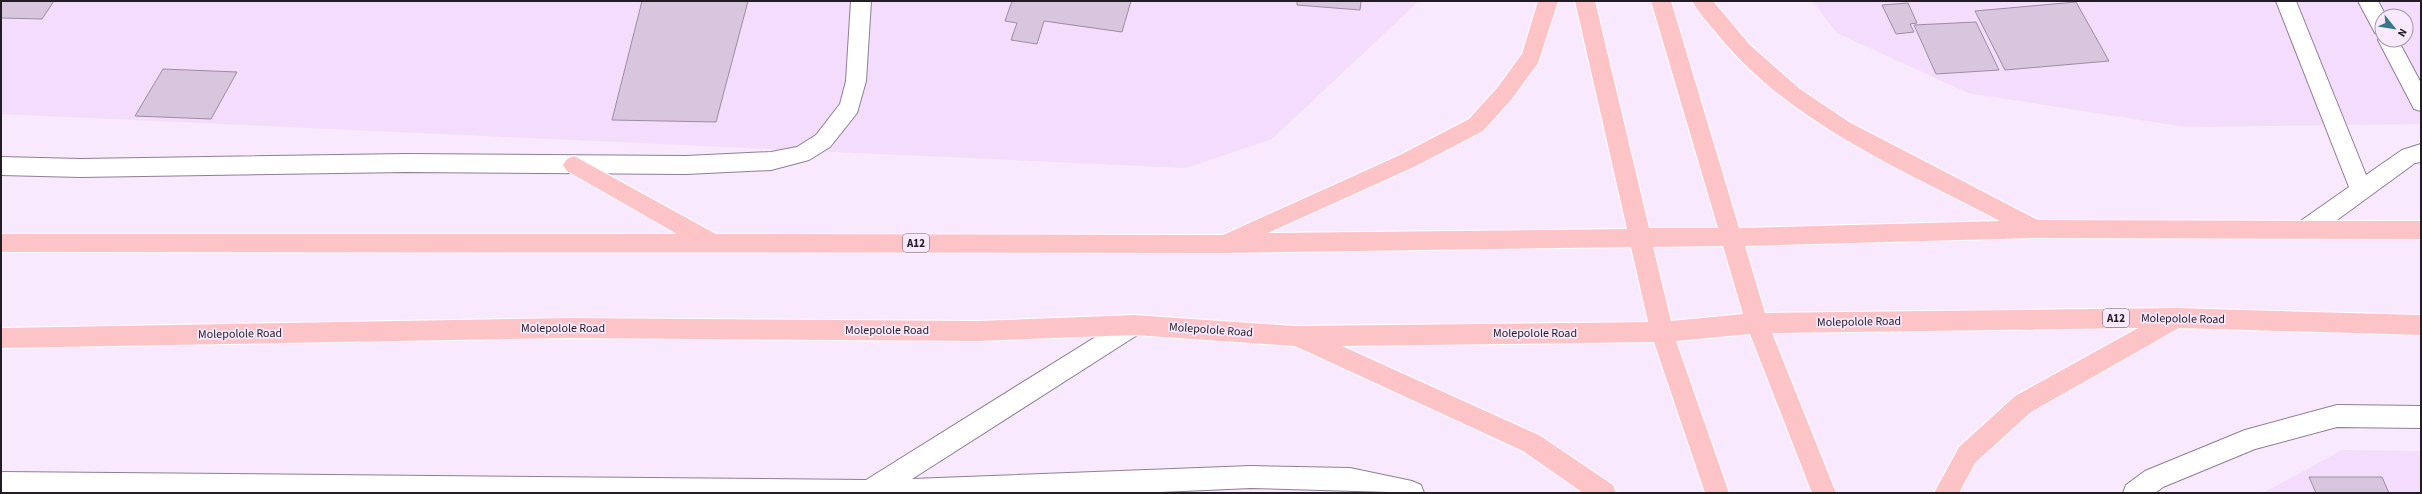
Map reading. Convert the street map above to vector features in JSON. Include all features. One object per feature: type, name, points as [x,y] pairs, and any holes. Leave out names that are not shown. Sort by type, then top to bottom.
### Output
[{"type":"main road","points":[[1223,244],[1406,161],[1476,125],[1504,94],[1531,57],[1548,1]]},
{"type":"main road","points":[[1585,1],[1662,332],[1718,493]]},
{"type":"main road","points":[[1661,1],[1733,237],[1757,323],[1824,493]]},
{"type":"main road","points":[[1702,1],[1743,51],[1793,95],[1842,128],[2035,228]]},
{"type":"main road","points":[[574,165],[710,242]]},
{"type":"main road","name":"A12","points":[[1,243],[648,244],[710,242],[1223,244],[1832,236],[2035,228],[2421,230]]},
{"type":"main road","name":"Molepolole Road","points":[[1,338],[568,328],[978,331],[1134,325],[1295,336],[1662,332],[1757,323],[2035,318],[2176,318],[2421,325]]},
{"type":"main road","points":[[1946,493],[1967,455],[2023,404],[2176,318]]},
{"type":"main road","points":[[1295,336],[1531,443],[1604,493]]},
{"type":"street","points":[[1,166],[80,168],[406,163],[686,165],[771,161],[802,154],[823,141],[850,107],[856,81],[861,1]]},
{"type":"street","points":[[2286,1],[2361,190]]},
{"type":"street","points":[[2368,1],[2374,13]]},
{"type":"street","points":[[2392,48],[2421,103]]},
{"type":"street","points":[[2307,229],[2409,156],[2421,153]]},
{"type":"street","points":[[870,492],[1134,325]]},
{"type":"street","points":[[2135,493],[2154,479],[2253,438],[2337,416],[2421,417]]},
{"type":"street","points":[[1,484],[121,489],[870,492],[1252,485],[1350,479],[1412,493]]},
{"type":"shaded area","points":[[1,1],[1419,1],[1272,139],[1186,168],[1,114]]},
{"type":"shaded area","points":[[1812,1],[2421,1],[2421,124],[2185,127],[1968,93],[1837,33]]},
{"type":"shaded area","points":[[2342,450],[2421,451],[2421,493],[2263,493]]},
{"type":"building","points":[[1,1],[54,1],[42,19],[1,18]]},
{"type":"building","points":[[642,1],[748,1],[716,122],[612,120]]},
{"type":"building","points":[[1012,1],[1131,1],[1122,32],[1044,21],[1037,44],[1011,40],[1017,23],[1005,21]]},
{"type":"building","points":[[1297,1],[1361,1],[1360,10],[1297,5]]},
{"type":"building","points":[[2076,2],[2109,61],[2005,70],[1975,11]]},
{"type":"building","points":[[1908,3],[1917,23],[1910,24],[1914,32],[1896,34],[1882,5]]},
{"type":"building","points":[[1976,22],[1999,70],[1936,74],[1914,25]]},
{"type":"building","points":[[163,69],[237,72],[211,119],[135,116]]},
{"type":"building","points":[[2309,477],[2382,477],[2389,493],[2316,493]]}]
